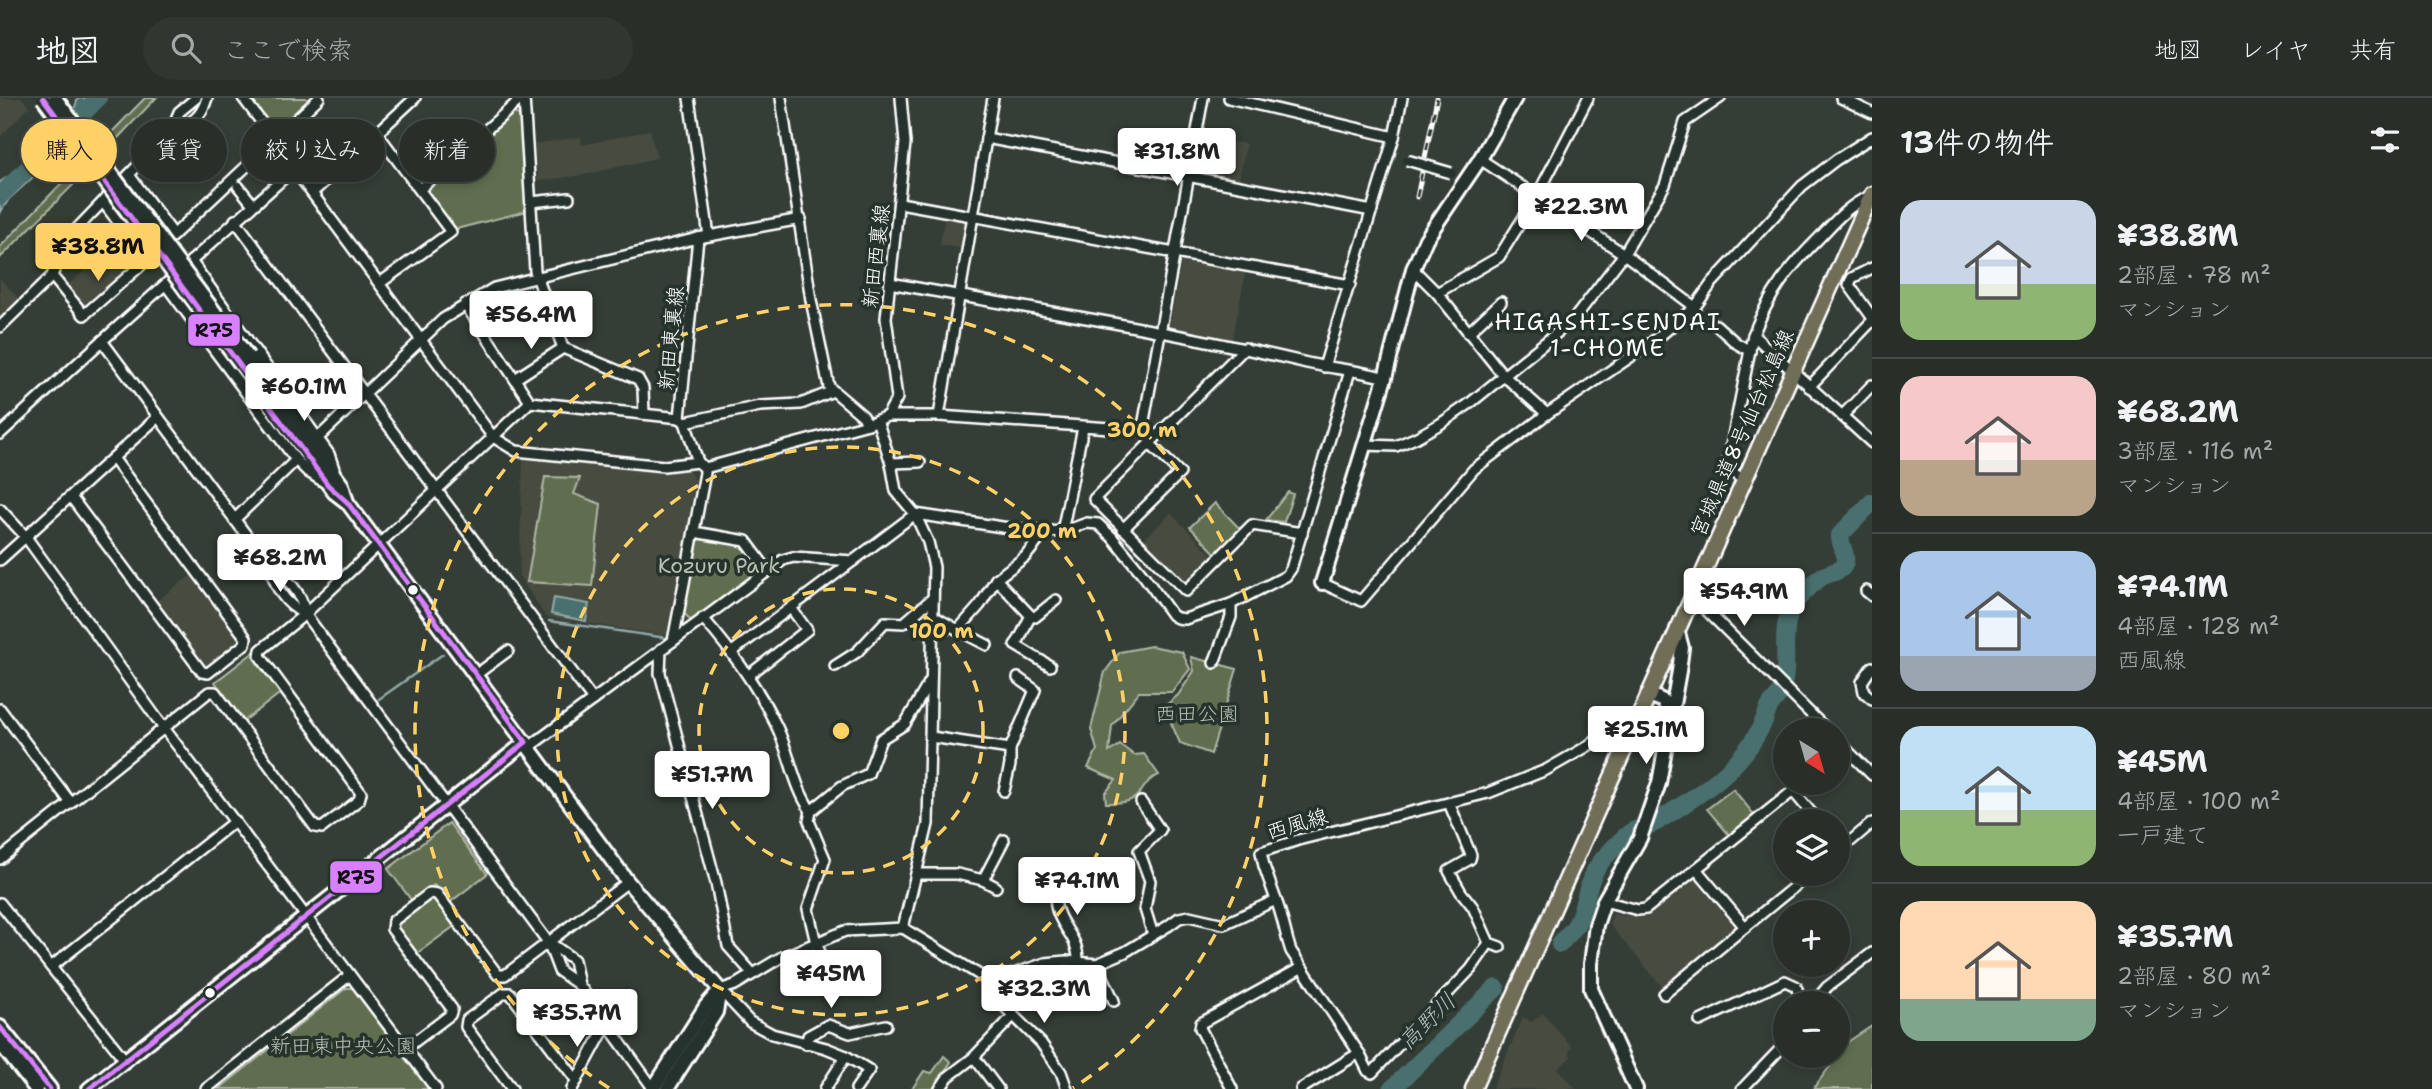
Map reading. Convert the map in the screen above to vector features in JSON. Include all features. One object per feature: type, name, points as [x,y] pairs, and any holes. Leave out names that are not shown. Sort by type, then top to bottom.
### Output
[{"type":"main road","name":"宮城県道8号仙台松島線","points":[[1473,1089],[1872,195]]},
{"type":"street","points":[[43,98],[244,360]]},
{"type":"street","points":[[55,98],[333,482]]},
{"type":"street","points":[[176,119],[195,98]]},
{"type":"street","points":[[195,119],[203,111],[207,98]]},
{"type":"street","points":[[243,98],[259,119]]},
{"type":"street","points":[[385,126],[415,98]]},
{"type":"street","points":[[420,189],[523,98]]},
{"type":"street","points":[[523,98],[535,271],[563,348],[638,379],[643,388],[644,414]]},
{"type":"street","points":[[689,98],[709,236]]},
{"type":"street","points":[[781,98],[811,300],[829,387],[873,422],[891,463],[897,491],[915,514],[928,542],[934,567],[928,824],[903,929]]},
{"type":"street","name":"新田西裏線","points":[[887,416],[897,398],[886,318],[905,143],[901,98]]},
{"type":"street","points":[[939,416],[993,98]]},
{"type":"street","points":[[0,434],[235,220],[295,169],[493,437],[516,451],[664,466],[701,465],[873,422],[887,416],[939,416],[1138,430],[1143,426],[1203,98]]},
{"type":"street","points":[[1229,98],[1394,137]]},
{"type":"street","points":[[1324,367],[1394,137],[1402,98]]},
{"type":"street","points":[[1514,98],[1480,159],[1426,239],[1413,269],[1385,378],[1322,583],[1362,601],[1474,468],[1651,343],[1696,307],[1712,283],[1802,186],[1872,137]]},
{"type":"street","points":[[1437,293],[1499,257],[1537,197],[1588,98]]},
{"type":"street","points":[[1364,445],[1396,446],[1415,438],[1469,404],[1574,319],[1624,254],[1665,185],[1685,122],[1720,98]]},
{"type":"street","points":[[1841,98],[1872,113]]},
{"type":"street","points":[[295,119],[315,99]]},
{"type":"street","points":[[986,138],[1372,211]]},
{"type":"street","points":[[380,283],[451,232],[385,143]]},
{"type":"street","points":[[1480,159],[1624,254],[1696,307]]},
{"type":"street","points":[[1407,160],[1451,173]]},
{"type":"street","points":[[52,276],[83,315],[147,260],[241,171]]},
{"type":"street","points":[[0,327],[52,276],[65,241],[129,175],[174,234]]},
{"type":"street","points":[[313,193],[325,182]]},
{"type":"street","points":[[238,186],[251,202]]},
{"type":"street","points":[[1744,480],[1734,474],[1727,461],[1753,335],[1769,297],[1788,269],[1852,204],[1872,195]]},
{"type":"street","points":[[531,202],[569,198]]},
{"type":"street","points":[[103,202],[147,260]]},
{"type":"street","points":[[900,203],[1350,285]]},
{"type":"street","points":[[318,438],[443,319],[494,288],[698,238],[801,219]]},
{"type":"street","points":[[235,220],[366,392],[593,700]]},
{"type":"street","name":"新田東裏線","points":[[673,641],[694,532],[701,465],[683,420],[698,238]]},
{"type":"street","points":[[191,261],[329,454],[333,482]]},
{"type":"street","points":[[1809,387],[1871,315],[1849,285],[1852,278],[1872,268]]},
{"type":"street","points":[[1413,269],[1437,293],[1503,375],[1547,414]]},
{"type":"street","points":[[890,283],[1160,331],[1385,378]]},
{"type":"street","points":[[166,285],[296,460],[308,471],[342,485],[347,502],[477,674],[628,882],[720,990],[750,1022],[772,1034],[826,1048],[869,1070],[856,1089]]},
{"type":"street","points":[[1468,333],[1501,302]]},
{"type":"street","points":[[465,304],[530,402]]},
{"type":"street","points":[[1716,325],[1736,343],[1750,351]]},
{"type":"street","points":[[1753,335],[1872,443]]},
{"type":"street","points":[[102,341],[270,567],[287,579],[303,600],[304,614],[548,942],[559,971],[579,985],[653,1089],[706,1006],[720,990],[779,958],[845,931],[903,929],[986,979],[1000,1002],[1041,1043],[1061,1072],[1067,1089]]},
{"type":"street","points":[[515,379],[563,348]]},
{"type":"street","points":[[1245,348],[1094,499],[1186,591],[1252,525],[1302,533]]},
{"type":"street","points":[[732,652],[915,514],[1009,528],[1062,532],[1087,523],[1098,524],[1120,546],[1172,615],[1185,619],[1231,604],[1286,576],[1291,569],[1350,371]]},
{"type":"street","points":[[1842,416],[1872,385]]},
{"type":"street","points":[[0,859],[209,692],[215,692],[316,827],[322,828],[359,800],[360,793],[260,656],[261,650],[379,545],[530,402],[683,420],[760,406],[801,404],[833,391]]},
{"type":"street","points":[[0,560],[158,417]]},
{"type":"street","points":[[1062,532],[1083,426]]},
{"type":"street","points":[[1124,529],[1180,473],[1150,444]]},
{"type":"street","points":[[71,497],[201,672],[208,673],[245,644],[246,638],[113,458]]},
{"type":"street","points":[[234,520],[296,460]]},
{"type":"street","points":[[891,463],[920,462]]},
{"type":"street","points":[[0,509],[26,537],[436,1089]]},
{"type":"street","points":[[958,630],[980,605],[996,579],[1025,557],[1047,530]]},
{"type":"street","points":[[694,532],[747,541],[768,571]]},
{"type":"street","points":[[89,1089],[446,806],[783,560],[793,557],[853,561]]},
{"type":"street","points":[[996,579],[1031,616],[1035,617],[1056,600]]},
{"type":"street","points":[[835,666],[857,652],[885,622],[904,624],[933,598]]},
{"type":"street","points":[[1690,600],[1701,605],[1815,718]]},
{"type":"street","points":[[1214,663],[1231,617],[1231,604]]},
{"type":"street","points":[[749,675],[807,630],[791,608]]},
{"type":"street","points":[[933,616],[987,645]]},
{"type":"street","points":[[1031,616],[1024,625],[1023,636],[1015,645],[1050,666]]},
{"type":"street","points":[[703,618],[749,675],[777,727],[803,800],[811,811]]},
{"type":"street","points":[[1636,1089],[1591,989],[1590,977],[1596,925],[1604,901],[1640,838],[1659,783],[1682,648],[1677,629]]},
{"type":"street","points":[[661,649],[660,673],[716,883],[728,946],[752,974]]},
{"type":"street","points":[[477,674],[508,651]]},
{"type":"street","points":[[1872,667],[1862,682],[1864,692],[1872,699]]},
{"type":"street","points":[[1004,791],[1010,765],[1010,748],[1035,690],[1018,678]]},
{"type":"street","points":[[833,983],[817,943],[808,909],[825,859],[809,821],[811,811],[842,786],[868,774],[881,739],[905,724],[931,679]]},
{"type":"street","points":[[1649,691],[1663,701],[1672,715]]},
{"type":"street","points":[[0,709],[71,803]]},
{"type":"street","name":"西風線","points":[[1276,900],[1261,852],[1298,840],[1488,793],[1546,770],[1588,746],[1622,719],[1637,719]]},
{"type":"street","points":[[932,737],[979,746],[1010,748]]},
{"type":"street","points":[[1850,753],[1872,775]]},
{"type":"street","points":[[1604,901],[1638,910],[1646,909],[1793,791],[1808,809]]},
{"type":"street","points":[[1141,802],[1160,830],[1139,851],[1150,881],[1145,909],[1153,935]]},
{"type":"street","points":[[1449,803],[1471,855],[1471,859],[1449,871],[1472,907],[1489,943],[1500,947]]},
{"type":"street","points":[[51,967],[235,821]]},
{"type":"street","points":[[1850,840],[1872,824]]},
{"type":"street","points":[[983,880],[1004,840]]},
{"type":"street","points":[[1059,867],[1055,904],[1077,944],[1078,962]]},
{"type":"street","points":[[1696,869],[1745,927]]},
{"type":"street","points":[[916,874],[957,874],[983,880],[996,887]]},
{"type":"street","points":[[405,1049],[450,1015],[452,1009],[392,929],[393,921],[429,893],[437,894],[498,975],[505,975],[628,882]]},
{"type":"street","points":[[1664,993],[1795,886]]},
{"type":"street","points":[[986,979],[1010,975],[1045,963],[1097,964],[1125,952],[1179,918],[1189,916],[1224,924],[1276,900],[1291,951],[1359,1053],[1368,1071],[1372,1073],[1471,969],[1489,943]]},
{"type":"street","points":[[0,903],[125,1060]]},
{"type":"street","points":[[548,942],[574,960],[579,985]]},
{"type":"street","points":[[1824,991],[1872,953]]},
{"type":"street","points":[[1097,964],[1114,1001]]},
{"type":"street","points":[[1232,1089],[1200,1028],[1201,1023],[1301,968]]},
{"type":"street","points":[[206,1089],[350,975]]},
{"type":"street","points":[[1700,1021],[1785,981],[1797,986],[1798,991]]},
{"type":"street","points":[[667,1089],[716,1013],[720,990]]},
{"type":"street","points":[[512,1089],[466,1027],[467,1020],[504,993],[510,993],[575,1085],[607,1024]]},
{"type":"street","points":[[940,1089],[948,1077],[974,1056],[1013,1016]]},
{"type":"street","points":[[806,1044],[808,1036],[828,1025],[850,1033],[886,1025]]},
{"type":"street","points":[[0,1027],[50,1089]]},
{"type":"street","points":[[0,1043],[36,1089]]},
{"type":"street","points":[[1300,1089],[1359,1053]]},
{"type":"street","points":[[825,1089],[846,1056]]},
{"type":"street","points":[[974,1056],[998,1089]]},
{"type":"street","points":[[1742,1089],[1773,1057]]},
{"type":"shaded area","points":[[0,98],[22,98],[29,107],[0,137]]},
{"type":"shaded area","points":[[650,130],[657,158],[584,175],[538,181],[534,144],[581,137],[582,145]]},
{"type":"shaded area","points":[[1206,137],[1246,144],[1239,180],[1200,173]]},
{"type":"shaded area","points":[[945,214],[969,218],[965,249],[940,245]]},
{"type":"shaded area","points":[[124,235],[132,244],[114,260],[125,273],[91,304],[84,306],[68,285]]},
{"type":"shaded area","points":[[1182,259],[1246,271],[1232,341],[1169,330]]},
{"type":"shaded area","points":[[0,279],[21,301],[0,320]]},
{"type":"shaded area","points":[[523,459],[669,472],[687,468],[695,480],[670,636],[546,617],[519,576]]},
{"type":"shaded area","points":[[1171,513],[1215,558],[1188,585],[1181,584],[1141,543]]},
{"type":"shaded area","points":[[194,573],[241,636],[240,644],[210,667],[202,666],[155,602]]},
{"type":"shaded area","points":[[1698,878],[1739,928],[1664,989],[1609,924],[1613,914],[1645,918]]},
{"type":"shaded area","points":[[1543,1013],[1572,1047],[1569,1050],[1571,1057],[1558,1069],[1576,1089],[1492,1089],[1523,1017],[1532,1022]]},
{"type":"green space","points":[[145,98],[156,98],[136,119],[131,119],[131,124],[117,139],[117,127]]},
{"type":"green space","points":[[249,98],[306,98],[310,102],[291,119],[265,119]]},
{"type":"green space","points":[[513,113],[522,116],[527,211],[456,229],[426,190],[435,182],[495,182],[495,129]]},
{"type":"green space","points":[[63,182],[76,182],[0,258],[0,247]]},
{"type":"green space","points":[[545,477],[580,478],[574,494],[601,504],[592,586],[527,582]]},
{"type":"green space","points":[[1288,492],[1293,494],[1284,522],[1266,520]]},
{"type":"green space","points":[[1215,503],[1243,532],[1218,556],[1190,527]]},
{"type":"green space","name":"Kozuru Park","points":[[697,537],[746,543],[763,567],[691,621],[684,613]]},
{"type":"green space","points":[[1151,646],[1182,652],[1190,669],[1172,692],[1139,692],[1112,726],[1109,752],[1120,745],[1134,755],[1144,754],[1159,775],[1149,781],[1132,800],[1106,803],[1105,793],[1116,780],[1088,768],[1097,750],[1091,729],[1105,672],[1120,652]]},
{"type":"green space","points":[[254,652],[283,691],[244,721],[215,682]]},
{"type":"green space","name":"西田公園","points":[[1191,657],[1237,669],[1211,754],[1180,743],[1164,707],[1178,695],[1194,671]]},
{"type":"green space","points":[[1733,789],[1756,817],[1731,837],[1707,809]]},
{"type":"green space","points":[[449,823],[487,874],[449,903],[434,885],[412,901],[388,869]]},
{"type":"green space","points":[[428,899],[437,899],[456,925],[416,954],[398,930],[398,924]]},
{"type":"green space","name":"新田東中央公園","points":[[346,988],[353,988],[429,1089],[219,1089]]},
{"type":"green space","points":[[1872,1026],[1872,1089],[1813,1089],[1829,1068],[1850,1068],[1850,1040]]},
{"type":"green space","points":[[944,1056],[951,1062],[933,1089],[912,1089],[924,1071],[932,1073]]},
{"type":"water","points":[[78,98],[99,98],[85,119],[71,119]]},
{"type":"water","points":[[21,168],[21,182],[28,182],[9,199],[0,213],[0,182]]},
{"type":"water","points":[[554,598],[589,604],[586,621],[551,614]]},
{"type":"waterway","points":[[0,196],[98,98]]},
{"type":"waterway","name":"高野川","points":[[1560,944],[1577,923],[1599,864],[1619,842],[1633,831],[1658,821],[1692,799],[1723,775],[1750,746],[1783,684],[1786,624],[1791,609],[1802,594],[1820,578],[1842,568],[1845,558],[1840,535],[1872,502]]},
{"type":"waterway","points":[[549,621],[667,638]]},
{"type":"waterway","points":[[379,699],[443,654]]},
{"type":"waterway","name":"高野川","points":[[1392,1089],[1496,988]]},
{"type":"railway","points":[[1417,197],[1437,98]]},
{"type":"transit line","name":"R75","points":[[43,98],[328,485],[347,502],[526,742],[89,1089]]},
{"type":"transit line","name":"R75","points":[[0,1027],[50,1089]]},
{"type":"district","name":"HIGASHI-SENDAI 1-CHOME","points":[[1608,335]]}]
